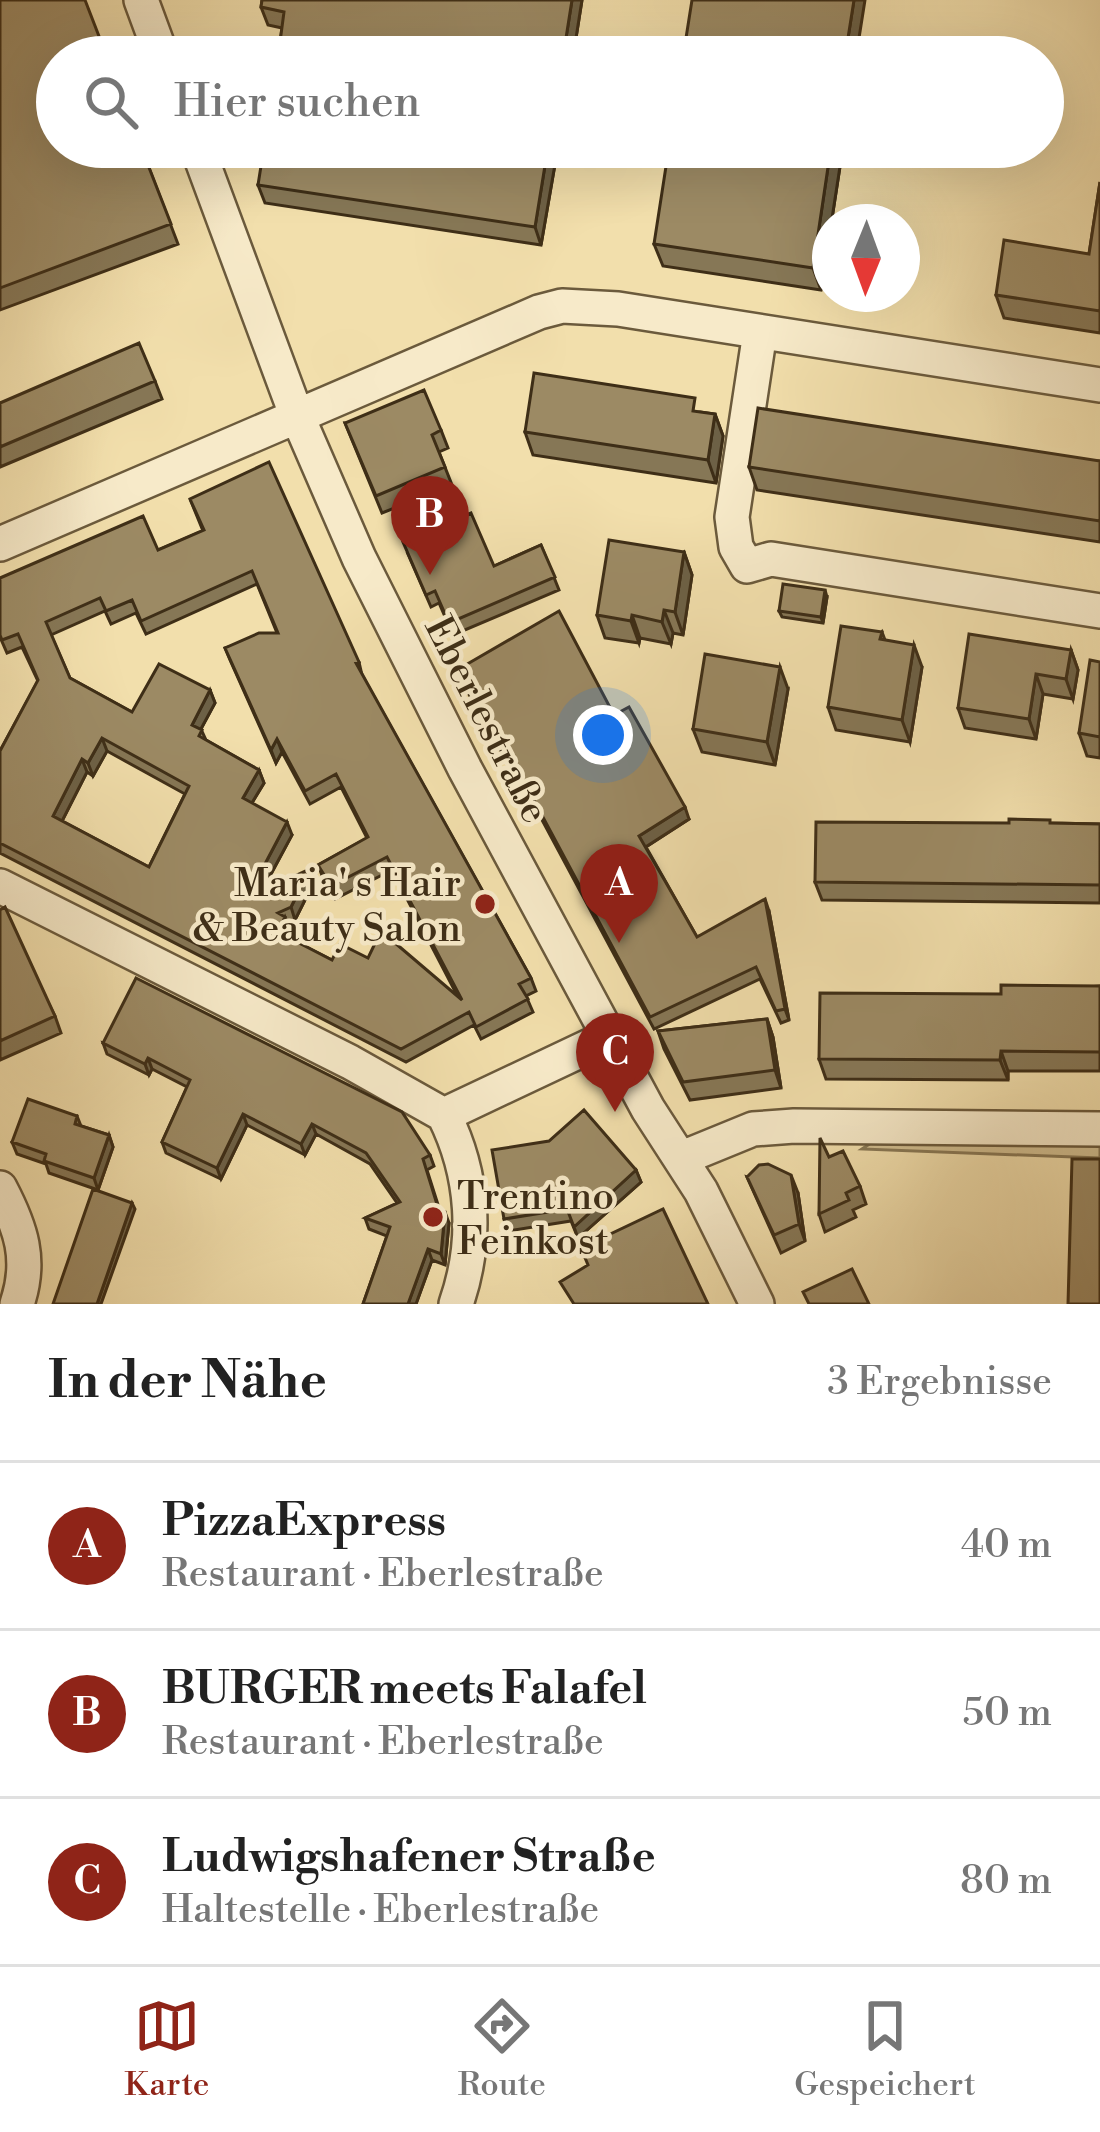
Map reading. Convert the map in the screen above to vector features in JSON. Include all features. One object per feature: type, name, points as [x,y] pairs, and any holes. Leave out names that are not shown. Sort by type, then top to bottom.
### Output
[{"type":"street","points":[[141,0],[154,36]]},
{"type":"street","name":"Eberlestraße","points":[[204,168],[298,418],[419,681],[648,1109],[682,1158],[757,1304]]},
{"type":"street","points":[[0,544],[562,306],[593,305],[1100,386]]},
{"type":"street","points":[[760,332],[732,517],[736,547],[747,566],[771,560],[1100,610]]},
{"type":"street","points":[[0,886],[350,1062],[444,1115],[466,1176],[470,1219],[470,1242],[456,1304]]},
{"type":"street","points":[[444,1115],[609,1037]]},
{"type":"street","points":[[682,1158],[753,1130],[794,1126],[1100,1129]]},
{"type":"street","points":[[0,1188],[26,1253],[26,1278],[17,1304]]},
{"type":"shaded area","points":[[1100,1141],[1100,1158],[862,1149],[871,1143]]},
{"type":"building","points":[[0,0],[85,0],[99,36],[36,36],[36,168],[149,168],[171,224],[0,288]]},
{"type":"building","points":[[262,0],[572,0],[566,36],[281,36],[284,12],[261,7]]},
{"type":"building","points":[[692,0],[854,0],[848,36],[686,36]]},
{"type":"building","points":[[261,168],[545,168],[535,227],[258,185]]},
{"type":"building","points":[[666,168],[828,168],[823,204],[812,204],[812,268],[654,244]]},
{"type":"building","points":[[1100,182],[1100,311],[996,295],[1004,240],[1089,254]]},
{"type":"building","points":[[139,343],[155,381],[0,447],[0,403]]},
{"type":"building","points":[[534,373],[695,398],[693,411],[715,414],[708,460],[525,432]]},
{"type":"building","points":[[424,390],[441,430],[432,435],[445,467],[376,496],[345,423]]},
{"type":"building","points":[[758,408],[1100,461],[1100,521],[749,467]]},
{"type":"building","points":[[269,462],[356,663],[531,978],[519,984],[528,999],[476,1027],[469,1012],[401,1049],[0,843],[0,751],[38,680],[18,634],[2,640],[0,635],[0,578],[143,516],[158,550],[204,530],[190,499]],"holes":[[[252,571],[278,633],[259,633],[225,648],[271,750],[277,739],[305,791],[336,774],[368,837],[318,865],[331,886],[387,857],[462,1000],[381,931],[368,958],[340,944],[332,960],[278,932],[285,917],[278,913],[291,907],[310,869],[247,898],[287,822],[243,798],[259,770],[199,736],[202,730],[192,725],[210,690],[159,664],[132,712],[70,678],[46,622],[100,598],[106,611],[132,600],[141,621]],[[102,738],[189,786],[149,867],[53,816],[82,759],[88,763]]]},
{"type":"building","points":[[471,513],[494,566],[541,545],[555,577],[449,623],[435,591],[426,595],[403,542]]},
{"type":"building","points":[[609,540],[684,552],[675,612],[664,610],[662,622],[632,615],[631,621],[597,615]]},
{"type":"building","points":[[783,584],[825,590],[821,617],[779,611]]},
{"type":"building","points":[[559,611],[614,715],[629,707],[685,807],[639,836],[697,937],[765,899],[785,1009],[776,1011],[756,967],[650,1017],[500,737],[497,739],[457,670]]},
{"type":"building","points":[[841,626],[882,632],[880,639],[914,645],[902,720],[828,707]]},
{"type":"building","points":[[969,634],[1071,650],[1066,679],[1036,674],[1029,719],[958,708]]},
{"type":"building","points":[[705,654],[780,667],[767,742],[693,729]]},
{"type":"building","points":[[1090,660],[1100,662],[1100,737],[1079,733]]},
{"type":"building","points":[[1009,819],[1100,824],[1100,885],[815,882],[816,822],[1009,823]]},
{"type":"building","points":[[5,907],[55,1016],[0,1041],[0,910]]},
{"type":"building","points":[[136,978],[402,1112],[430,1155],[423,1159],[439,1211],[445,1212],[441,1254],[428,1249],[408,1304],[363,1304],[390,1227],[365,1218],[400,1202],[366,1153],[312,1124],[301,1144],[243,1114],[217,1168],[162,1142],[190,1080],[148,1058],[145,1064],[103,1043]]},
{"type":"building","points":[[1001,985],[1100,986],[1100,1052],[1001,1051],[1000,1060],[819,1059],[820,993],[1001,994]]},
{"type":"building","points":[[767,1019],[775,1070],[683,1082],[658,1031]]},
{"type":"building","points":[[28,1099],[77,1116],[75,1124],[109,1135],[94,1178],[44,1161],[46,1154],[12,1142]]},
{"type":"building","points":[[584,1110],[636,1170],[574,1227],[567,1209],[504,1219],[492,1150],[549,1141]]},
{"type":"building","points":[[820,1138],[829,1157],[843,1151],[860,1186],[846,1193],[849,1200],[819,1214]]},
{"type":"building","points":[[1072,1159],[1100,1159],[1100,1304],[1068,1304]]},
{"type":"building","points":[[768,1164],[791,1175],[799,1224],[774,1235],[747,1177],[759,1165]]},
{"type":"building","points":[[93,1189],[132,1203],[97,1304],[53,1304]]},
{"type":"building","points":[[663,1209],[708,1304],[574,1304],[560,1282],[588,1265],[581,1248]]},
{"type":"building","points":[[852,1269],[869,1304],[809,1304],[803,1292]]},
{"type":"place","name":"BURGER meets Falafel","points":[[430,575]]},
{"type":"place","name":"Maria' s Hair & Beauty Salon","points":[[485,904]]},
{"type":"place","name":"PizzaExpress","points":[[619,943]]},
{"type":"place","name":"Ludwigshafener Straße","points":[[615,1112]]},
{"type":"place","name":"Trentino Feinkost","points":[[433,1217]]}]
